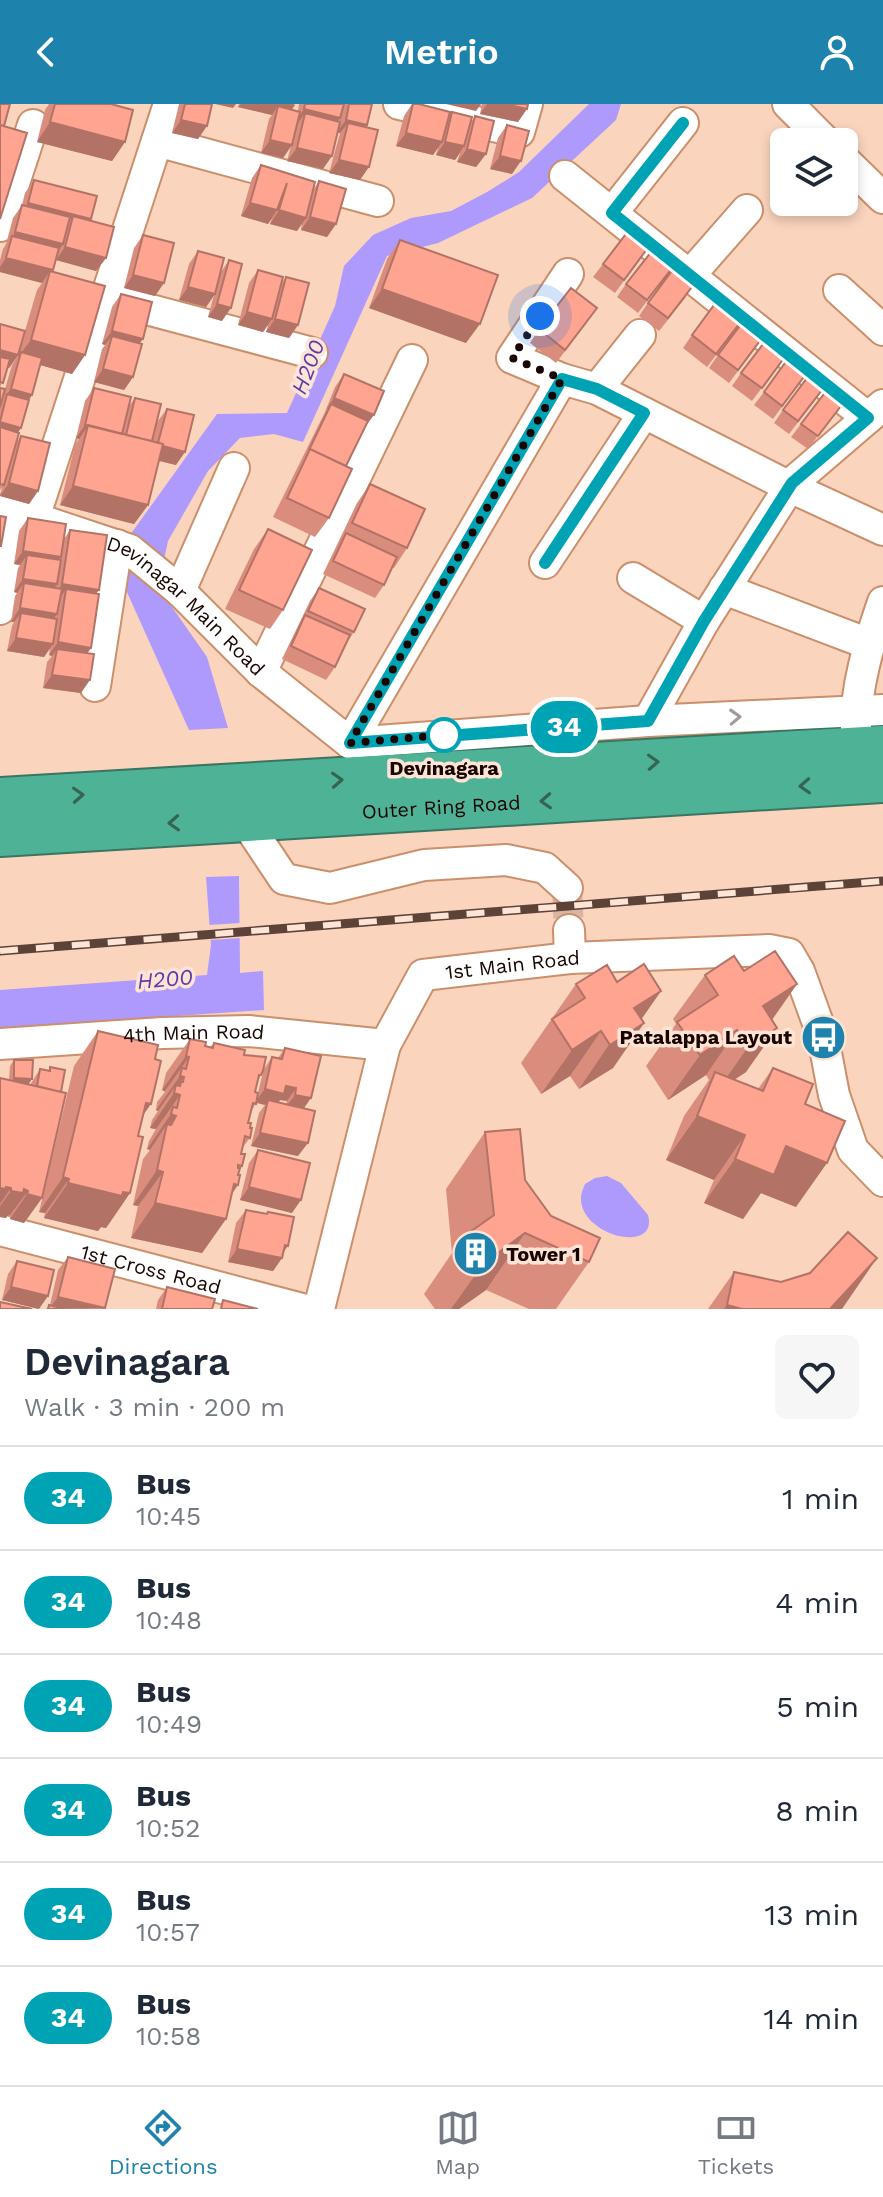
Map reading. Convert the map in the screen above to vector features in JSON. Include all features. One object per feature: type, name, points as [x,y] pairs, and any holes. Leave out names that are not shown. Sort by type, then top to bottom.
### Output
[{"type":"highway","name":"Outer Ring Road","points":[[0,800],[872,740]]},
{"type":"highway","name":"Outer Ring Road","points":[[0,834],[244,819],[872,740]]},
{"type":"street","points":[[0,609],[17,514],[90,391],[106,298],[169,104]]},
{"type":"street","points":[[399,104],[519,132],[527,104]]},
{"type":"street","points":[[788,104],[812,128]]},
{"type":"street","points":[[612,213],[683,123]]},
{"type":"street","points":[[0,226],[33,125]]},
{"type":"street","points":[[157,141],[378,201]]},
{"type":"street","points":[[858,174],[883,198]]},
{"type":"street","points":[[565,176],[690,275],[876,411],[790,487],[704,621],[648,721]]},
{"type":"street","points":[[690,275],[747,210]]},
{"type":"street","points":[[568,274],[512,358],[562,379],[597,389],[790,487],[883,530]]},
{"type":"street","points":[[839,290],[883,330]]},
{"type":"street","points":[[106,298],[312,353]]},
{"type":"street","points":[[597,389],[640,335]]},
{"type":"street","points":[[261,672],[412,360]]},
{"type":"street","points":[[350,743],[562,379]]},
{"type":"street","points":[[545,563],[644,413]]},
{"type":"street","points":[[173,585],[234,468]]},
{"type":"street","name":"Devinagar Main Road","points":[[17,514],[123,547],[173,585],[261,672],[350,743]]},
{"type":"street","points":[[95,686],[123,547]]},
{"type":"street","points":[[633,578],[704,621]]},
{"type":"street","points":[[724,589],[869,644]]},
{"type":"street","points":[[350,743],[648,721],[872,740],[869,644],[883,602]]},
{"type":"street","points":[[244,819],[284,879],[330,888],[424,865],[506,860],[545,868],[567,888]]},
{"type":"street","name":"1st Main Road","points":[[319,1309],[385,1045],[423,975],[570,944],[769,950],[789,954],[799,971],[823,1037],[842,1122],[853,1150],[883,1181]]},
{"type":"street","name":"4th Main Road","points":[[0,1044],[162,1033],[249,1031],[385,1045]]},
{"type":"street","name":"1st Cross Road","points":[[0,1230],[302,1309]]},
{"type":"water","name":"H200","points":[[589,104],[621,104],[616,120],[532,198],[438,243],[387,256],[303,442],[274,434],[240,438],[208,471],[168,541],[158,587],[207,657],[228,728],[189,730],[126,590],[130,535],[217,414],[287,413],[335,306],[344,266],[373,235],[411,218],[451,211],[487,192],[519,172]]},
{"type":"water","name":"H200","points":[[239,876],[240,973],[263,971],[264,1010],[0,1028],[0,990],[207,975],[211,945],[206,877]]},
{"type":"water","points":[[607,1176],[621,1183],[648,1215],[648,1227],[642,1235],[618,1236],[592,1222],[584,1211],[581,1197],[585,1184]]},
{"type":"pier","points":[[240,923],[241,938],[210,940],[209,925]]},
{"type":"building","points":[[0,104],[10,104],[4,126],[0,125]]},
{"type":"building","points":[[55,104],[111,104],[133,110],[125,142],[50,122]]},
{"type":"building","points":[[185,104],[212,104],[207,126],[181,120]]},
{"type":"building","points":[[305,104],[344,104],[340,118],[304,109]]},
{"type":"building","points":[[349,104],[372,104],[367,125],[346,120]]},
{"type":"building","points":[[413,104],[450,112],[442,142],[406,133]]},
{"type":"building","points":[[505,104],[528,104],[527,109]]},
{"type":"building","points":[[278,106],[300,112],[292,145],[270,140]]},
{"type":"building","points":[[452,112],[472,117],[464,146],[445,142]]},
{"type":"building","points":[[305,113],[340,122],[332,156],[297,148]]},
{"type":"building","points":[[475,116],[494,121],[486,154],[467,149]]},
{"type":"building","points":[[348,123],[378,130],[369,167],[339,160]]},
{"type":"building","points":[[0,125],[27,133],[0,219]]},
{"type":"building","points":[[507,125],[529,131],[521,161],[500,156]]},
{"type":"building","points":[[261,165],[315,182],[306,218],[279,210],[287,183],[277,210],[250,203]]},
{"type":"building","points":[[34,180],[97,196],[91,219],[28,203]]},
{"type":"building","points":[[319,181],[346,189],[336,224],[310,217]]},
{"type":"building","points":[[22,205],[70,217],[63,244],[15,232]]},
{"type":"building","points":[[73,216],[114,227],[106,258],[65,247]]},
{"type":"building","points":[[629,230],[650,245],[624,280],[603,264]]},
{"type":"building","points":[[143,235],[174,243],[164,283],[133,275]]},
{"type":"building","points":[[12,236],[59,248],[53,270],[6,258]]},
{"type":"building","points":[[400,240],[498,275],[480,324],[382,289]]},
{"type":"building","points":[[655,247],[676,263],[647,300],[626,284]]},
{"type":"building","points":[[198,251],[224,258],[215,294],[188,287]]},
{"type":"building","points":[[229,260],[242,264],[231,308],[217,304]]},
{"type":"building","points":[[674,268],[695,283],[668,318],[648,303]]},
{"type":"building","points":[[258,270],[283,277],[272,319],[247,312]]},
{"type":"building","points":[[50,271],[105,286],[85,355],[31,340]]},
{"type":"building","points":[[286,277],[309,283],[298,325],[275,319]]},
{"type":"building","points":[[571,288],[597,308],[565,350],[539,329]]},
{"type":"building","points":[[121,294],[152,302],[143,339],[112,331]]},
{"type":"building","points":[[717,301],[742,320],[716,354],[692,335]]},
{"type":"building","points":[[745,319],[765,334],[738,370],[718,355]]},
{"type":"building","points":[[0,324],[25,331],[18,355],[0,350]]},
{"type":"building","points":[[112,336],[142,344],[133,377],[103,369]]},
{"type":"building","points":[[767,339],[787,354],[762,388],[741,373]]},
{"type":"building","points":[[21,352],[42,358],[32,395],[11,389]]},
{"type":"building","points":[[790,356],[809,370],[782,406],[764,392]]},
{"type":"building","points":[[0,357],[10,359],[3,383],[0,382]]},
{"type":"building","points":[[344,374],[384,391],[374,415],[334,398]]},
{"type":"building","points":[[810,374],[825,386],[798,421],[783,410]]},
{"type":"building","points":[[0,388],[5,389],[0,407]]},
{"type":"building","points":[[94,388],[131,397],[122,434],[85,425]]},
{"type":"building","points":[[827,390],[844,402],[818,436],[801,424]]},
{"type":"building","points":[[7,394],[29,400],[21,428],[0,422]]},
{"type":"building","points":[[135,398],[161,404],[152,441],[126,435]]},
{"type":"building","points":[[331,404],[368,421],[346,466],[309,450]]},
{"type":"building","points":[[167,409],[194,415],[185,452],[158,443]]},
{"type":"building","points":[[88,425],[163,444],[148,505],[73,486]]},
{"type":"building","points":[[0,427],[19,433],[4,485],[0,484]]},
{"type":"building","points":[[21,436],[50,443],[38,491],[9,483]]},
{"type":"building","points":[[310,449],[352,469],[329,518],[287,498]]},
{"type":"building","points":[[370,484],[425,509],[407,548],[352,523]]},
{"type":"building","points":[[0,516],[6,517],[1,546],[0,546]]},
{"type":"building","points":[[28,518],[66,524],[61,557],[23,551]]},
{"type":"building","points":[[268,529],[312,550],[283,610],[239,590]]},
{"type":"building","points":[[70,530],[107,535],[99,590],[62,584]]},
{"type":"building","points":[[346,533],[397,557],[384,585],[333,561]]},
{"type":"building","points":[[27,555],[61,560],[57,584],[23,579]]},
{"type":"building","points":[[24,583],[62,589],[57,614],[20,608]]},
{"type":"building","points":[[319,588],[365,609],[354,632],[308,611]]},
{"type":"building","points":[[66,589],[99,594],[91,648],[58,642]]},
{"type":"building","points":[[21,613],[57,619],[53,644],[16,638]]},
{"type":"building","points":[[305,615],[350,635],[335,667],[291,646]]},
{"type":"building","points":[[57,649],[94,654],[90,680],[52,675]]},
{"type":"building","points":[[775,951],[797,984],[763,1006],[777,1028],[748,1047],[737,1030],[700,1055],[677,1022],[718,995],[705,975],[734,956],[744,971]]},
{"type":"building","points":[[644,964],[661,991],[634,1008],[644,1023],[610,1045],[601,1031],[572,1050],[552,1019],[585,998],[576,984],[607,965],[617,982]]},
{"type":"building","points":[[98,1031],[158,1045],[155,1059],[161,1061],[151,1104],[146,1103],[138,1136],[143,1137],[130,1193],[123,1192],[122,1196],[68,1183],[69,1179],[63,1177]]},
{"type":"building","points":[[190,1039],[206,1042],[205,1046],[213,1048],[214,1043],[245,1050],[244,1055],[266,1057],[255,1092],[258,1093],[256,1104],[253,1103],[248,1123],[252,1128],[250,1138],[245,1136],[241,1154],[245,1154],[242,1166],[238,1165],[238,1185],[234,1184],[226,1219],[155,1203],[163,1172],[157,1170],[167,1124],[171,1125],[176,1116],[171,1114],[173,1107],[177,1108],[180,1095],[174,1093],[176,1085],[180,1086],[183,1082],[184,1077],[180,1076],[182,1068],[186,1069]]},
{"type":"building","points":[[285,1048],[321,1056],[311,1098],[295,1095],[296,1088],[286,1086],[284,1094],[265,1089],[272,1057],[282,1059]]},
{"type":"building","points":[[14,1060],[33,1060],[32,1079],[14,1078]]},
{"type":"building","points":[[50,1067],[65,1070],[61,1092],[37,1086],[40,1069],[50,1071]]},
{"type":"building","points":[[773,1068],[813,1084],[805,1104],[845,1121],[827,1163],[786,1146],[774,1175],[735,1159],[745,1135],[697,1116],[715,1072],[763,1091]]},
{"type":"building","points":[[0,1078],[66,1093],[42,1198],[27,1194],[28,1191],[24,1189],[23,1193],[0,1188]]},
{"type":"building","points":[[268,1100],[315,1111],[308,1143],[260,1133]]},
{"type":"building","points":[[520,1129],[525,1180],[551,1216],[600,1238],[589,1262],[525,1233],[483,1264],[463,1237],[494,1215],[485,1132]]},
{"type":"building","points":[[258,1150],[310,1163],[301,1200],[249,1187]]},
{"type":"building","points":[[246,1210],[294,1217],[282,1258],[237,1249]]},
{"type":"building","points":[[848,1232],[877,1258],[830,1309],[742,1309],[727,1305],[734,1272],[781,1282],[810,1273]]},
{"type":"building","points":[[68,1257],[115,1269],[105,1308],[58,1297]]},
{"type":"building","points":[[17,1261],[54,1270],[48,1296],[11,1287]]},
{"type":"building","points":[[167,1287],[215,1299],[212,1309],[162,1309]]},
{"type":"building","points":[[223,1300],[258,1309],[221,1309]]},
{"type":"building","points":[[0,1302],[32,1309],[0,1309]]},
{"type":"tunnel","points":[[567,888],[569,930]]},
{"type":"railway","points":[[0,951],[883,881]]},
{"type":"bus line","name":"34","points":[[545,563],[644,413],[597,389],[562,379],[350,743],[648,721],[704,621],[792,483],[868,418],[612,213],[683,123]]},
{"type":"place","name":"Devinagara","points":[[444,735]]},
{"type":"place","name":"Patalappa Layout","points":[[823,1037]]},
{"type":"place","name":"Tower 1","points":[[475,1254]]},
{"type":"route","points":[[444,735],[455,734],[350,743],[562,379],[512,358],[540,316]]}]
